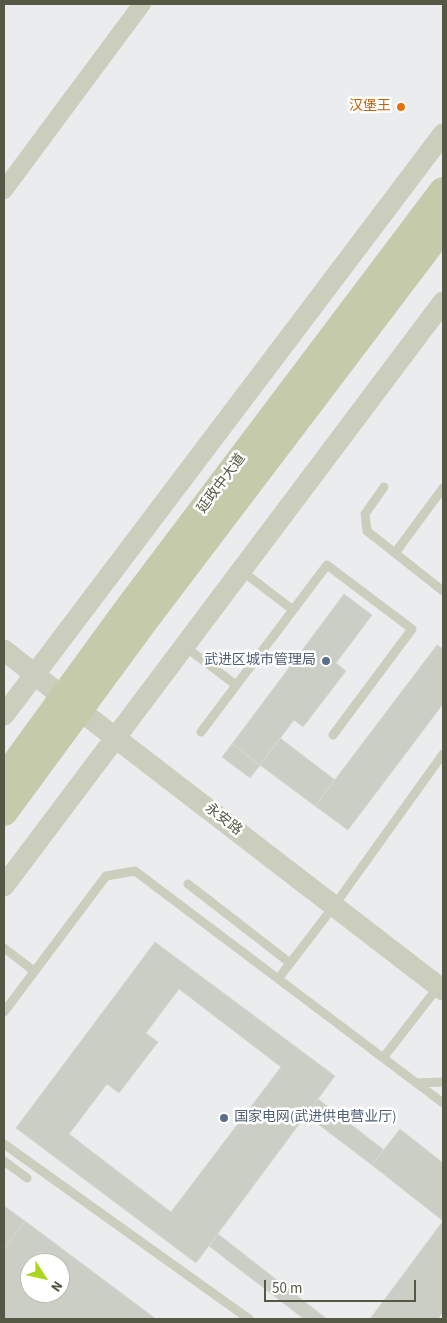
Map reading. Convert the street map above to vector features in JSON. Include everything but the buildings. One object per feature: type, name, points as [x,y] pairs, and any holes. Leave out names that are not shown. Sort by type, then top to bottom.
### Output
[{"type":"main road","name":"延政中大道","points":[[4,812],[126,610],[443,191]]},
{"type":"main road","name":"延政中大道","points":[[4,779],[71,703],[443,227]]},
{"type":"street","points":[[4,190],[142,4]]},
{"type":"street","points":[[4,715],[443,134]]},
{"type":"street","points":[[4,886],[241,570],[441,310]]},
{"type":"street","name":"永安路","points":[[4,650],[441,988]]},
{"type":"lane","points":[[384,487],[364,514],[367,531],[443,590]]},
{"type":"lane","points":[[395,553],[443,488]]},
{"type":"lane","points":[[201,732],[327,565],[412,629],[333,735]]},
{"type":"lane","points":[[241,570],[293,610]]},
{"type":"lane","points":[[184,646],[236,686]]},
{"type":"lane","points":[[278,978],[334,906],[443,754]]},
{"type":"lane","points":[[4,1012],[106,876],[135,871],[443,1103]]},
{"type":"lane","points":[[188,884],[290,962]]},
{"type":"lane","points":[[4,948],[34,971]]},
{"type":"lane","points":[[383,1058],[441,988]]},
{"type":"lane","points":[[416,1083],[443,1082]]},
{"type":"lane","points":[[4,1144],[249,1319]]},
{"type":"lane","points":[[4,1161],[27,1178]]},
{"type":"place","name":"汉堡王","points":[[401,107]]},
{"type":"place","name":"武进区城市管理局","points":[[326,661]]},
{"type":"place","name":"国家电网(武进供电营业厅)","points":[[224,1118]]}]
